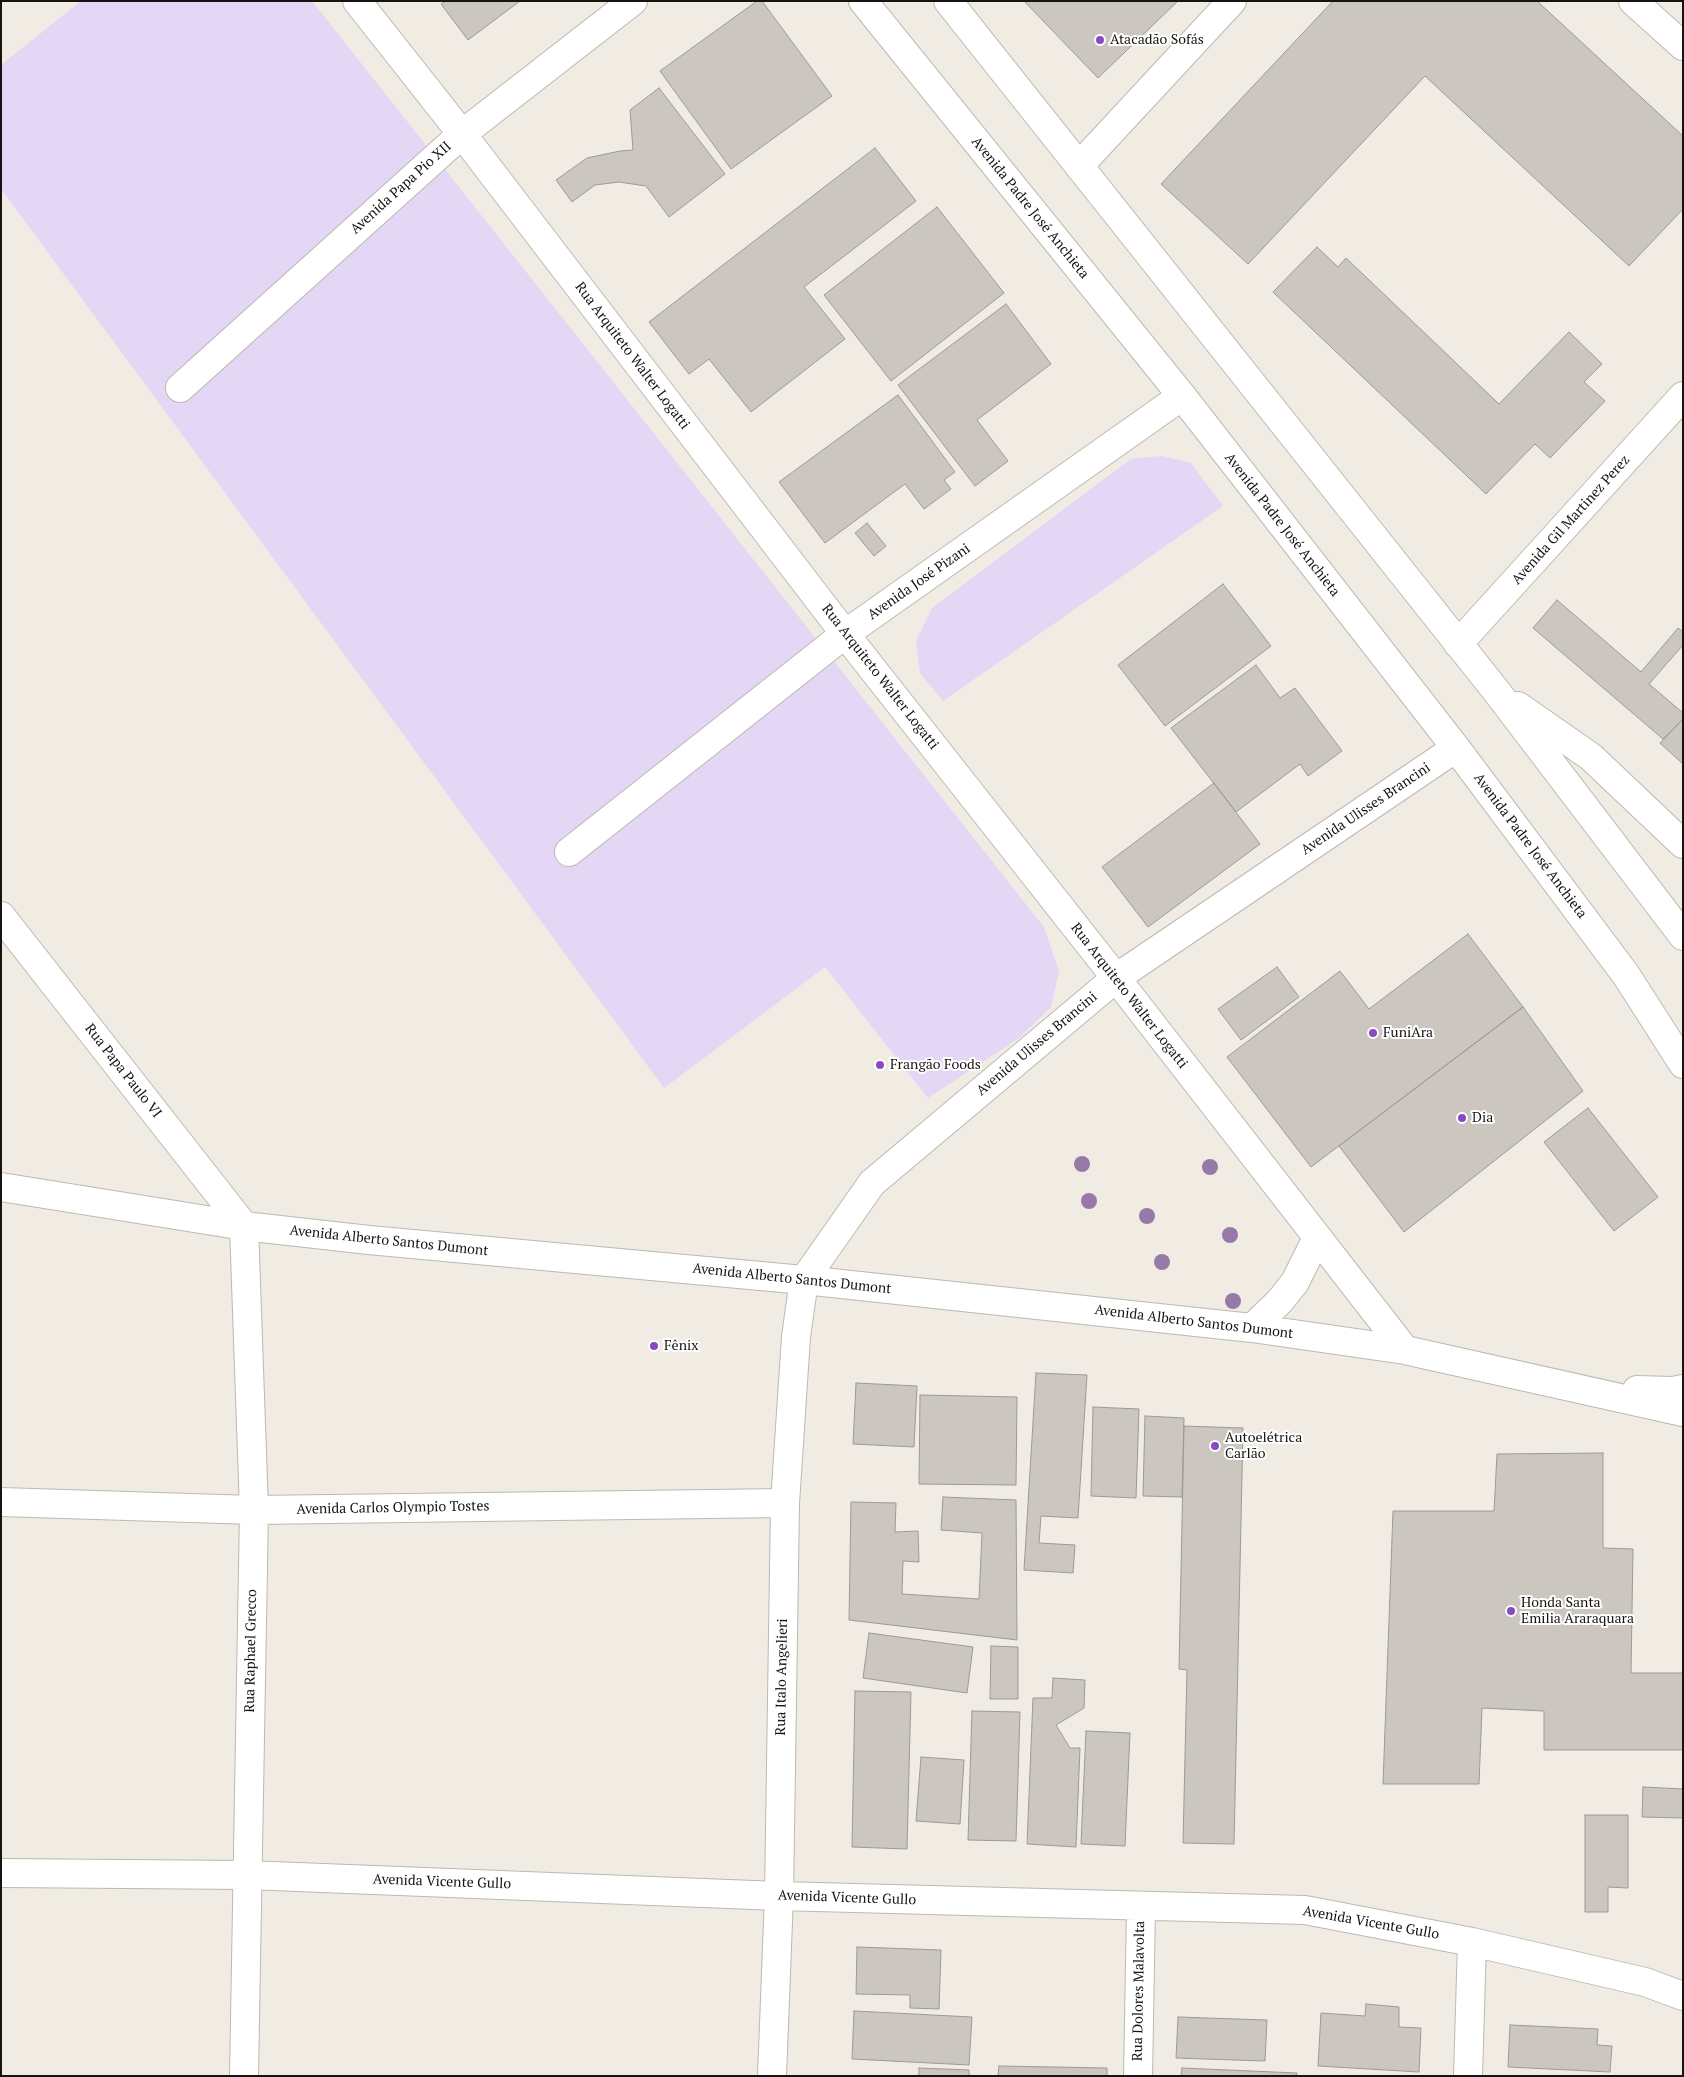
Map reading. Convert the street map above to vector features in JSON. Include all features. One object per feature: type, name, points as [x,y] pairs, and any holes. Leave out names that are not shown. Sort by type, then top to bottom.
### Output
[{"type":"street","name":"Rua Arquiteto Walter Logatti","points":[[357,1],[462,134],[845,634],[1116,978],[1405,1350]]},
{"type":"street","name":"Avenida Papa Pio XII","points":[[180,388],[462,134],[633,1]]},
{"type":"street","name":"Avenida Padre José Anchieta","points":[[863,1],[1182,396],[1456,748],[1626,975],[1683,1064]]},
{"type":"street","points":[[948,1],[1497,692],[1683,936]]},
{"type":"street","points":[[1079,166],[1232,1]]},
{"type":"street","points":[[1633,1],[1683,46]]},
{"type":"street","name":"Avenida José Pizani","points":[[569,852],[845,634],[1182,396]]},
{"type":"street","name":"Avenida Gil Martinez Perez","points":[[1458,644],[1683,396]]},
{"type":"street","points":[[1497,692],[1591,756],[1683,844]]},
{"type":"street","name":"Avenida Ulisses Brancini","points":[[804,1280],[872,1183],[1116,978],[1456,748]]},
{"type":"street","name":"Rua Papa Paulo VI","points":[[1,916],[244,1226]]},
{"type":"street","name":"Avenida Alberto Santos Dumont","points":[[1,1187],[244,1226],[369,1240],[804,1280],[1252,1328],[1405,1350],[1683,1412]]},
{"type":"street","name":"Rua Raphael Grecco","points":[[244,1226],[254,1510],[244,2076]]},
{"type":"street","points":[[1252,1328],[1280,1301],[1294,1282],[1317,1238]]},
{"type":"street","name":"Rua Italo Angelieri","points":[[772,2076],[779,1896],[785,1503],[796,1337],[804,1280]]},
{"type":"street","name":"Avenida Alberto Santos Dumont","points":[[1579,1389],[1673,1391],[1683,1389]]},
{"type":"street","name":"Avenida Carlos Olympio Tostes","points":[[1,1502],[254,1510],[785,1503]]},
{"type":"street","name":"Avenida Vicente Gullo","points":[[1,1872],[247,1874],[779,1896],[1305,1910],[1472,1942],[1645,1982],[1683,1996]]},
{"type":"street","name":"Rua Dolores Malavolta","points":[[1138,2076],[1141,1907]]},
{"type":"street","points":[[1468,2076],[1472,1942]]},
{"type":"shaded area","points":[[81,1],[312,1],[1044,927],[1059,971],[1051,1007],[1019,1038],[928,1098],[825,967],[664,1088],[1,189],[1,65]]},
{"type":"shaded area","points":[[1162,456],[1191,463],[1223,506],[943,701],[920,673],[916,641],[932,608],[1131,459]]},
{"type":"building","points":[[446,1],[520,1],[468,40],[441,4]]},
{"type":"building","points":[[757,1],[762,1],[832,96],[731,169],[660,71]]},
{"type":"building","name":"Atacadão Sofás","points":[[1024,1],[1178,1],[1098,78]]},
{"type":"building","points":[[1333,1],[1537,1],[1683,136],[1683,209],[1629,266],[1425,76],[1248,264],[1161,184]]},
{"type":"building","points":[[659,88],[725,174],[669,217],[646,186],[619,182],[595,185],[572,202],[556,180],[587,158],[633,150],[630,110]]},
{"type":"building","points":[[875,148],[916,201],[804,287],[845,339],[751,412],[709,359],[689,374],[649,322]]},
{"type":"building","points":[[937,207],[1004,293],[891,381],[824,295]]},
{"type":"building","points":[[1317,247],[1338,267],[1346,258],[1499,404],[1569,332],[1602,364],[1584,382],[1605,401],[1550,458],[1535,444],[1486,494],[1273,292]]},
{"type":"building","points":[[1006,304],[1051,364],[977,420],[1008,461],[975,486],[898,385]]},
{"type":"building","points":[[898,395],[955,472],[944,480],[951,489],[924,509],[905,484],[825,543],[779,482]]},
{"type":"building","points":[[867,523],[886,546],[874,556],[855,533]]},
{"type":"building","points":[[1223,584],[1271,646],[1165,726],[1118,665]]},
{"type":"building","points":[[1557,600],[1641,672],[1678,628],[1683,632],[1683,645],[1649,684],[1683,713],[1683,719],[1663,739],[1533,628]]},
{"type":"building","points":[[1256,665],[1280,698],[1295,688],[1342,751],[1308,776],[1300,764],[1236,812],[1171,728]]},
{"type":"building","points":[[1683,719],[1683,764],[1660,743]]},
{"type":"building","points":[[1214,783],[1260,844],[1148,927],[1102,867]]},
{"type":"building","name":"FuniAra","points":[[1468,934],[1523,1007],[1311,1167],[1227,1057],[1340,971],[1369,1009]]},
{"type":"building","points":[[1277,967],[1299,997],[1241,1040],[1218,1009]]},
{"type":"building","name":"Dia","points":[[1523,1007],[1583,1091],[1404,1232],[1339,1146]]},
{"type":"building","points":[[1588,1108],[1658,1197],[1614,1231],[1544,1142]]},
{"type":"building","points":[[1036,1373],[1087,1375],[1078,1518],[1041,1516],[1039,1543],[1075,1545],[1073,1573],[1024,1570]]},
{"type":"building","points":[[856,1383],[917,1386],[914,1447],[853,1444]]},
{"type":"building","points":[[920,1395],[1017,1397],[1016,1485],[919,1484]]},
{"type":"building","points":[[1093,1407],[1139,1409],[1136,1498],[1091,1496]]},
{"type":"building","points":[[1145,1416],[1184,1418],[1182,1497],[1143,1496]]},
{"type":"building","points":[[1184,1426],[1243,1428],[1234,1844],[1183,1843],[1187,1670],[1179,1669]]},
{"type":"building","name":"Honda Santa Emilia Araraquara","points":[[1603,1453],[1603,1548],[1633,1549],[1631,1673],[1683,1673],[1683,1750],[1544,1750],[1544,1711],[1482,1708],[1479,1784],[1383,1784],[1393,1511],[1494,1511],[1497,1454]]},
{"type":"building","points":[[943,1497],[1016,1500],[1017,1640],[849,1620],[851,1502],[896,1503],[895,1532],[918,1531],[919,1562],[903,1561],[902,1594],[979,1599],[982,1533],[941,1530]]},
{"type":"building","points":[[869,1633],[973,1647],[967,1693],[863,1678]]},
{"type":"building","points":[[991,1646],[1018,1647],[1018,1699],[990,1699]]},
{"type":"building","points":[[1053,1678],[1085,1680],[1084,1708],[1056,1725],[1070,1748],[1080,1748],[1076,1847],[1027,1844],[1033,1698],[1052,1698]]},
{"type":"building","points":[[855,1691],[911,1692],[907,1849],[852,1847]]},
{"type":"building","points":[[972,1711],[1020,1712],[1016,1841],[968,1840]]},
{"type":"building","points":[[1086,1731],[1130,1733],[1125,1846],[1081,1844]]},
{"type":"building","points":[[921,1757],[964,1760],[960,1824],[916,1821]]},
{"type":"building","points":[[1643,1787],[1683,1789],[1683,1818],[1642,1817]]},
{"type":"building","points":[[1585,1815],[1628,1815],[1628,1888],[1608,1887],[1608,1912],[1585,1912]]},
{"type":"building","points":[[857,1947],[941,1950],[939,2009],[910,2008],[910,1995],[856,1994]]},
{"type":"building","points":[[1366,2004],[1399,2007],[1399,2027],[1421,2028],[1419,2072],[1318,2066],[1321,2013],[1365,2016]]},
{"type":"building","points":[[854,2011],[972,2017],[969,2065],[852,2059]]},
{"type":"building","points":[[1178,2017],[1267,2020],[1265,2061],[1176,2058]]},
{"type":"building","points":[[1510,2025],[1598,2029],[1597,2045],[1612,2046],[1610,2072],[1508,2067]]},
{"type":"building","points":[[999,2066],[1107,2068],[1107,2076],[998,2076]]},
{"type":"building","points":[[919,2068],[969,2070],[969,2076],[919,2076]]},
{"type":"building","points":[[1182,2068],[1297,2073],[1297,2076],[1181,2076]]},
{"type":"place","name":"Atacadão Sofás","points":[[1100,40]]},
{"type":"place","name":"FuniAra","points":[[1373,1033]]},
{"type":"place","name":"Frangão Foods","points":[[880,1065]]},
{"type":"place","name":"Dia","points":[[1462,1118]]},
{"type":"place","name":"Fênix","points":[[654,1346]]},
{"type":"place","name":"Autoelétrica Carlão","points":[[1215,1446]]},
{"type":"place","name":"Honda Santa Emilia Araraquara","points":[[1511,1611]]}]
